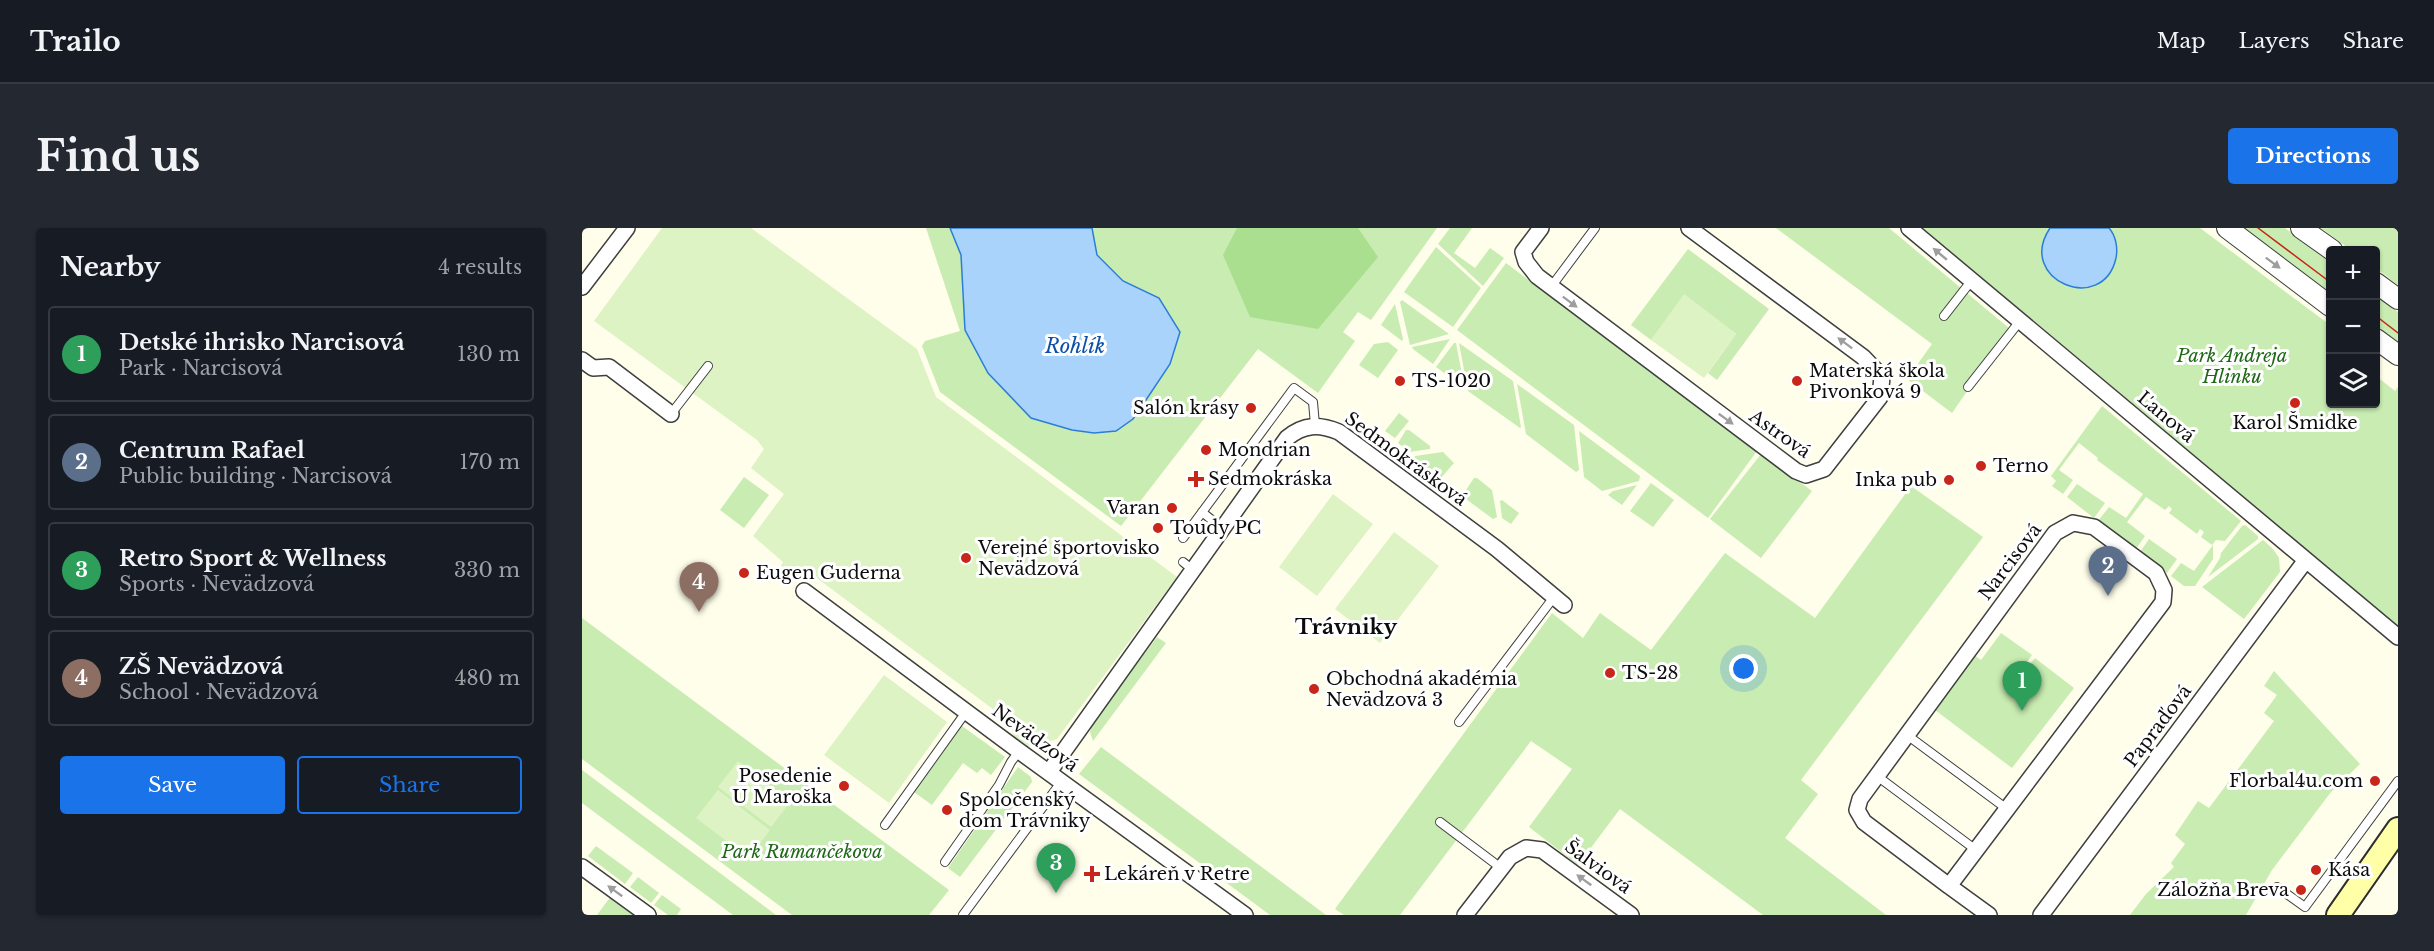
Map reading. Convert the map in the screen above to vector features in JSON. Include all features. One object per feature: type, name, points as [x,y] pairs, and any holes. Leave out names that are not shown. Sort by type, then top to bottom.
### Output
[{"type":"main road","points":[[2338,915],[2398,829]]},
{"type":"street","points":[[582,287],[627,228]]},
{"type":"street","name":"Astrová","points":[[1541,228],[1523,252],[1532,272],[1796,471],[1806,475],[1824,470],[1880,397],[1882,377],[1863,357],[1689,228]]},
{"type":"street","name":"Ľanová","points":[[1909,228],[2398,637]]},
{"type":"street","points":[[2227,228],[2326,302]]},
{"type":"street","points":[[2301,228],[2326,246]]},
{"type":"street","points":[[2380,286],[2398,299]]},
{"type":"street","points":[[2380,342],[2398,355]]},
{"type":"street","points":[[582,360],[593,368],[609,367],[671,414]]},
{"type":"street","name":"Sedmokrásková","points":[[1049,772],[1188,566],[1222,529],[1287,438],[1297,429],[1315,425],[1339,432],[1497,549],[1559,601]]},
{"type":"street","name":"Narcisová","points":[[1949,886],[2163,602],[2164,590],[2156,573],[2094,527],[2073,523],[2055,533],[1860,799],[1857,810],[1864,822],[1949,886],[1989,915]]},
{"type":"street","name":"Papraďová","points":[[2041,915],[2306,560]]},
{"type":"street","name":"Nevädzová","points":[[804,591],[1238,913]]},
{"type":"street","name":"Šalviová","points":[[1465,915],[1510,857],[1526,848],[1542,850],[1631,915]]},
{"type":"street","points":[[582,867],[648,915]]},
{"type":"lane","points":[[1551,287],[1595,228]]},
{"type":"lane","points":[[1944,316],[1972,280]]},
{"type":"lane","points":[[1968,387],[2020,321]]},
{"type":"lane","points":[[671,414],[708,366]]},
{"type":"lane","points":[[1184,538],[1294,388],[1313,402],[1315,425]]},
{"type":"lane","points":[[1202,512],[1222,529]]},
{"type":"lane","points":[[1459,722],[1559,601]]},
{"type":"lane","points":[[885,825],[966,712]]},
{"type":"lane","points":[[1907,735],[2007,809]]},
{"type":"lane","points":[[945,862],[999,785],[1019,751]]},
{"type":"lane","points":[[1877,776],[1976,850]]},
{"type":"lane","points":[[2277,887],[2305,907],[2398,780]]},
{"type":"lane","points":[[963,915],[1062,781]]},
{"type":"lane","points":[[1440,822],[1501,868]]},
{"type":"green space","name":"Verejné športovisko Nevädzová","points":[[662,228],[751,228],[917,349],[936,397],[1177,577],[1057,739],[1028,747],[1015,741],[1009,721],[814,576],[792,576],[781,566],[783,562],[753,536],[784,494],[751,468],[764,449],[757,440],[594,321]]},
{"type":"green space","points":[[926,228],[950,228],[961,255],[965,330],[1133,419],[1170,364],[1159,298],[1123,281],[1097,255],[1092,228],[1437,228],[1371,320],[1358,312],[1343,332],[1355,341],[1318,393],[1258,349],[1121,526],[940,392],[922,346],[925,341],[960,331]]},
{"type":"green space","points":[[1237,228],[1358,228],[1378,257],[1318,329],[1250,317],[1223,255]]},
{"type":"green space","points":[[1450,228],[1472,228],[1454,253],[1475,268],[1490,248],[1504,258],[1483,286],[1438,244]]},
{"type":"green space","points":[[1776,228],[1889,228],[2010,329],[1952,413],[1907,379],[1932,344]]},
{"type":"green space","name":"Park Andreja Hlinku","points":[[1923,228],[2200,228],[2326,322],[2326,408],[2380,408],[2380,379],[2395,391],[2398,387],[2398,626]]},
{"type":"green space","points":[[2242,228],[2285,228],[2326,259],[2326,290]]},
{"type":"green space","points":[[2321,228],[2398,228],[2398,285],[2380,271],[2380,246],[2346,246]]},
{"type":"green space","points":[[1436,247],[1481,288],[1453,327],[1404,292]]},
{"type":"green space","points":[[1688,249],[1769,309],[1717,380],[1708,373],[1736,334],[1685,295],[1651,340],[1631,325]]},
{"type":"green space","points":[[1506,263],[1757,451],[1708,518],[1457,330]]},
{"type":"green space","points":[[1684,294],[1736,334],[1704,378],[1651,340]]},
{"type":"green space","points":[[2380,298],[2398,312],[2398,343],[2380,330]]},
{"type":"green space","points":[[1402,300],[1449,334],[1410,345],[1400,302]]},
{"type":"green space","points":[[1395,304],[1403,339],[1402,341],[1381,325]]},
{"type":"green space","points":[[1450,339],[1433,364],[1412,347]]},
{"type":"green space","points":[[1388,342],[1398,350],[1378,378],[1359,365],[1374,344]]},
{"type":"green space","points":[[1456,343],[1464,385],[1462,386],[1436,367]]},
{"type":"green space","points":[[1459,343],[1513,381],[1520,428],[1468,391]]},
{"type":"green space","points":[[1517,384],[1574,425],[1579,470],[1576,472],[1526,434]]},
{"type":"green space","points":[[2102,406],[2241,521],[2225,541],[2216,540],[2212,545],[2201,537],[2204,532],[2200,529],[2197,534],[2169,513],[2172,509],[2169,506],[2165,510],[2146,497],[2127,522],[2145,536],[2136,549],[2098,521],[2109,507],[2126,518],[2143,494],[2097,460],[2098,458],[2079,443],[2059,470],[2073,480],[2063,494],[2052,486],[2056,481],[2051,476]]},
{"type":"green space","points":[[1399,413],[1409,421],[1395,438],[1385,431]]},
{"type":"green space","points":[[1406,430],[1430,446],[1430,449],[1409,452],[1398,443]]},
{"type":"green space","points":[[1579,431],[1640,476],[1639,481],[1602,491],[1584,477]]},
{"type":"green space","points":[[1443,452],[1454,463],[1440,479],[1414,459],[1415,456]]},
{"type":"green space","points":[[1761,454],[1812,491],[1761,558],[1710,519]]},
{"type":"green space","points":[[744,477],[769,495],[744,528],[720,510]]},
{"type":"green space","points":[[1474,478],[1492,490],[1497,517],[1493,519],[1462,496]]},
{"type":"green space","points":[[1651,483],[1674,500],[1653,527],[1630,511]]},
{"type":"green space","points":[[2077,484],[2105,503],[2094,518],[2067,497]]},
{"type":"green space","points":[[1637,485],[1622,505],[1608,495],[1613,491]]},
{"type":"green space","points":[[1911,486],[1983,537],[1801,780],[1818,794],[1785,838],[1886,915],[1763,915],[1620,809],[1578,865],[1529,827],[1572,769],[1531,741],[1400,915],[1344,915],[1335,909],[1552,613],[1583,638],[1600,613],[1651,650],[1725,553],[1815,618]]},
{"type":"green space","points":[[1333,494],[1373,524],[1317,596],[1279,567]]},
{"type":"green space","points":[[1502,500],[1519,513],[1511,524],[1502,518],[1500,501]]},
{"type":"green space","points":[[2245,525],[2258,536],[2258,539],[2208,577],[2221,553]]},
{"type":"green space","points":[[1394,532],[1439,566],[1380,643],[1335,609]]},
{"type":"green space","points":[[2149,539],[2177,559],[2167,573],[2140,552]]},
{"type":"green space","points":[[2263,540],[2279,558],[2280,572],[2244,619],[2202,587]]},
{"type":"green space","points":[[2213,545],[2213,559],[2195,586],[2184,586],[2171,576],[2181,563],[2194,571]]},
{"type":"green space","name":"Park Rumančekova","points":[[582,618],[949,890],[929,915],[792,915],[582,759]]},
{"type":"green space","points":[[2001,633],[2032,655],[2025,665],[2027,667],[2035,658],[2074,688],[2012,768],[1931,707],[1970,652],[1981,660]]},
{"type":"green space","points":[[1157,637],[1166,643],[1093,741],[1090,732],[1092,724]]},
{"type":"green space","points":[[2274,671],[2360,764],[2331,792],[2272,870],[2246,915],[2130,915],[2146,894],[2174,867],[2171,863],[2185,844],[2175,835],[2198,801],[2209,808],[2274,721],[2264,713],[2277,695],[2264,686]]},
{"type":"green space","points":[[884,675],[947,722],[889,803],[824,755]]},
{"type":"green space","points":[[962,726],[1005,757],[991,775],[982,768],[977,773],[963,763],[932,805],[914,792]]},
{"type":"green space","points":[[1101,747],[1326,915],[1270,915],[1079,774]]},
{"type":"green space","points":[[738,761],[791,801],[771,827],[718,787]]},
{"type":"green space","points":[[1018,767],[1031,777],[1032,782],[960,877],[948,868]]},
{"type":"green space","points":[[582,770],[776,915],[733,915],[582,803]]},
{"type":"green space","points":[[718,790],[770,830],[749,858],[696,818]]},
{"type":"green space","points":[[596,846],[633,873],[625,884],[588,856]]},
{"type":"green space","points":[[638,877],[659,893],[651,903],[630,887]]},
{"type":"green space","points":[[662,895],[681,909],[677,915],[668,915],[654,905]]},
{"type":"green space","points":[[611,896],[636,915],[597,915]]},
{"type":"water","name":"Rohlík","points":[[950,228],[1092,228],[1097,255],[1123,281],[1159,298],[1180,332],[1170,364],[1133,419],[1116,431],[1094,433],[1072,430],[1031,418],[988,373],[965,330],[961,255]]},
{"type":"water","points":[[2050,228],[2109,228],[2115,238],[2117,250],[2108,275],[2095,285],[2080,288],[2065,284],[2052,276],[2044,263],[2042,247]]},
{"type":"tram line","points":[[2258,228],[2326,279]]},
{"type":"tram line","points":[[2380,319],[2398,333]]},
{"type":"place","name":"TS-1020","points":[[1400,381]]},
{"type":"place","name":"Materská škola Pivonková 9","points":[[1797,381]]},
{"type":"place","name":"Karol Šmidke","points":[[2295,403]]},
{"type":"place","name":"Salón krásy","points":[[1251,408]]},
{"type":"place","name":"Mondrian","points":[[1206,450]]},
{"type":"place","name":"Terno","points":[[1981,466]]},
{"type":"place","name":"Sedmokráska","points":[[1196,479]]},
{"type":"place","name":"Inka pub","points":[[1949,480]]},
{"type":"place","name":"Varan","points":[[1172,508]]},
{"type":"place","name":"Toudy PC","points":[[1158,528]]},
{"type":"place","name":"Verejné športovisko Nevädzová","points":[[966,558]]},
{"type":"place","name":"Eugen Guderna","points":[[744,573]]},
{"type":"place","name":"Centrum Rafael","points":[[2108,596]]},
{"type":"place","name":"ZŠ Nevädzová","points":[[699,612]]},
{"type":"place","name":"TS-28","points":[[1610,673]]},
{"type":"place","name":"Obchodná akadémia Nevädzová 3","points":[[1314,689]]},
{"type":"place","name":"Detské ihrisko Narcisová","points":[[2022,711]]},
{"type":"place","name":"Florbal4u.com","points":[[2375,781]]},
{"type":"place","name":"Posedenie U Maroška","points":[[844,786]]},
{"type":"place","name":"Spoločenský dom Trávniky","points":[[947,810]]},
{"type":"place","name":"Kása","points":[[2316,870]]},
{"type":"place","name":"Lekáreň v Retre","points":[[1092,874]]},
{"type":"place","name":"Záložňa Breva","points":[[2301,890]]},
{"type":"place","name":"Retro Sport & Wellness","points":[[1056,893]]},
{"type":"district","name":"Trávniky","points":[[1346,627]]}]
